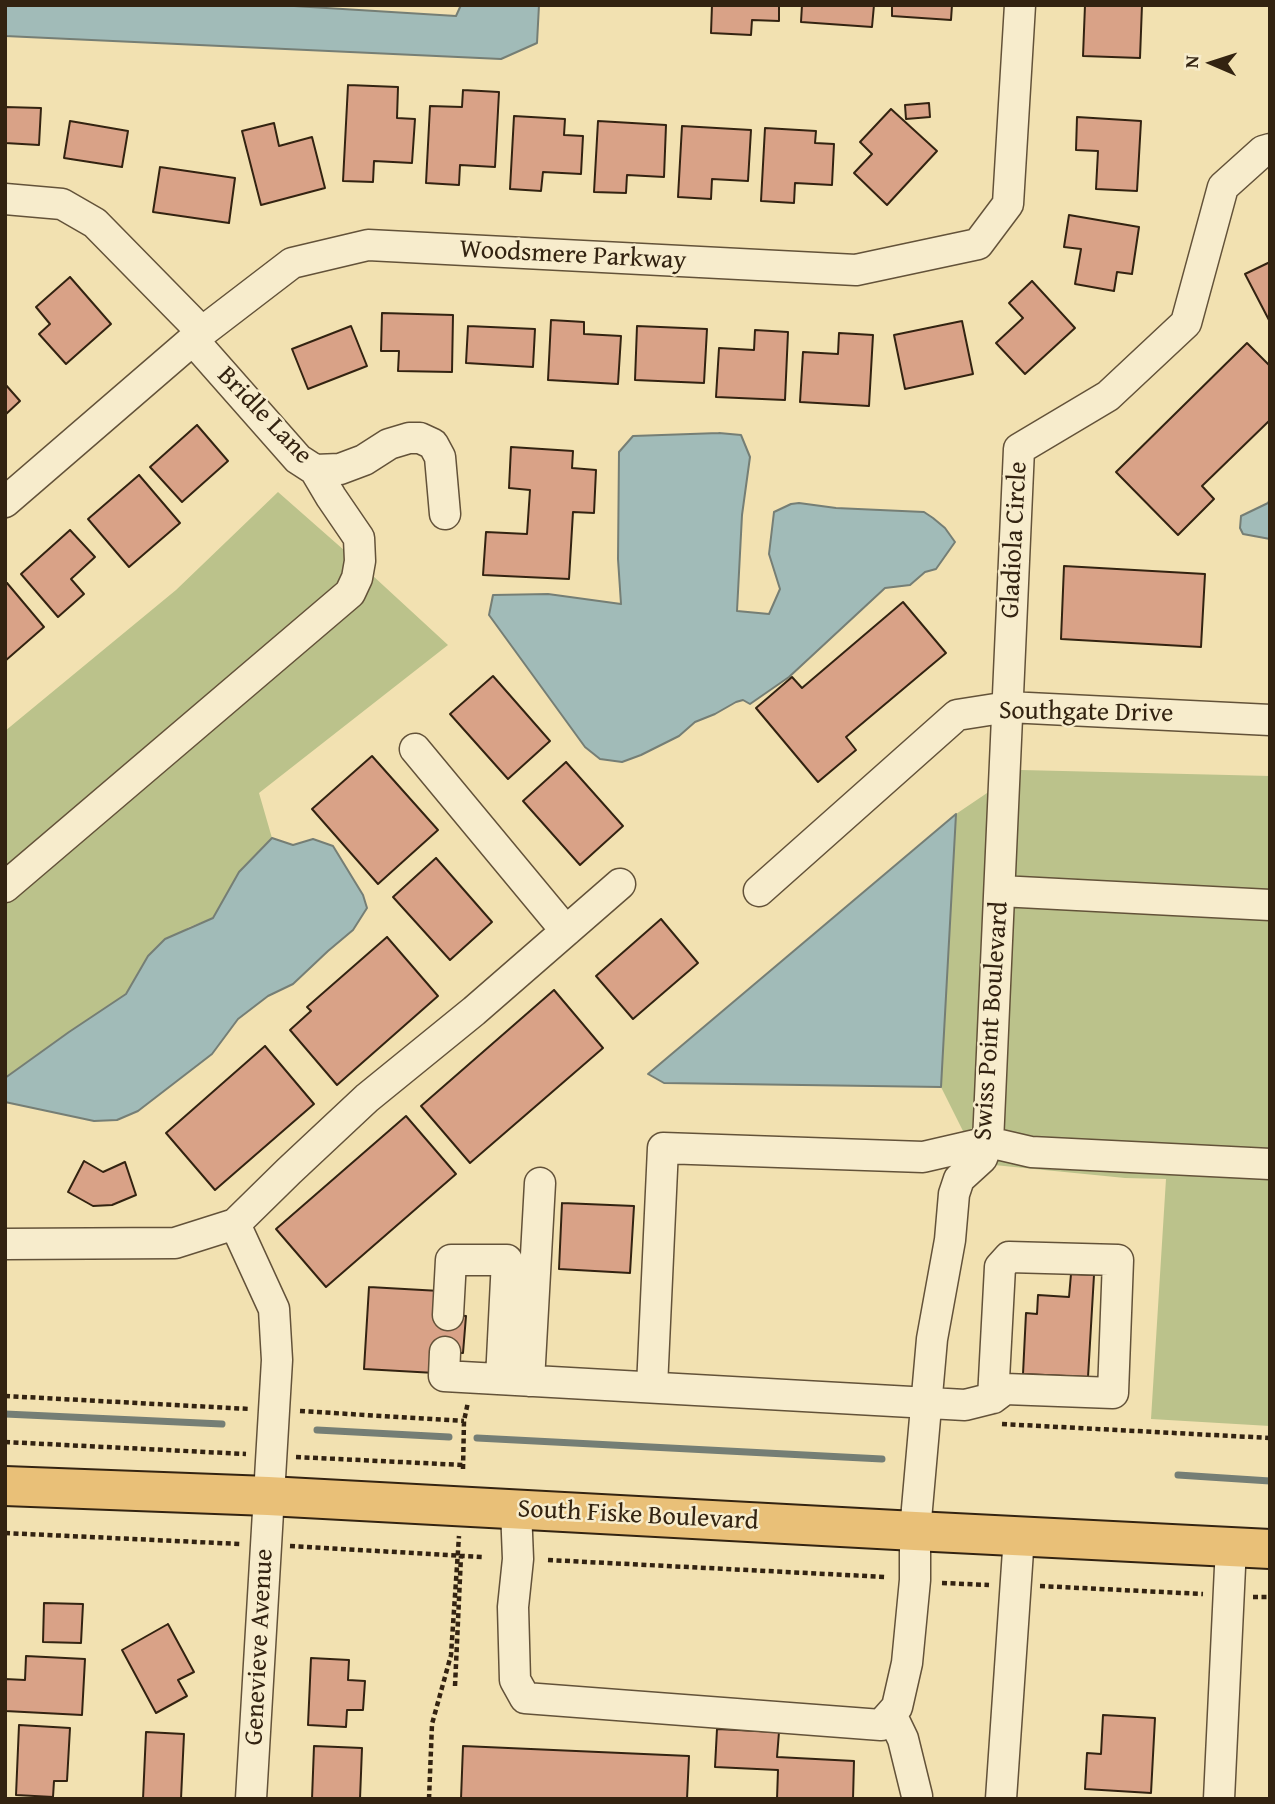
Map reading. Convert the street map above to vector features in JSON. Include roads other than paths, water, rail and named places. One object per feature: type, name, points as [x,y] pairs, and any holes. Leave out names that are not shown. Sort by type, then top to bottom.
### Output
[{"type":"main road","name":"South Fiske Boulevard","points":[[5,1486],[268,1496],[1270,1549]]},
{"type":"street","name":"Woodsmere Parkway","points":[[5,502],[197,336],[292,263],[368,245],[856,270],[978,244],[1008,204],[1020,5]]},
{"type":"street","name":"Gladiola Circle","points":[[1008,707],[1019,449],[1108,396],[1186,323],[1223,187],[1263,151],[1270,149]]},
{"type":"street","name":"Bridle Lane","points":[[5,199],[62,204],[95,223],[197,336],[299,459],[315,470],[340,470],[364,460],[389,444],[410,438],[421,438],[433,444],[440,457],[445,514]]},
{"type":"street","points":[[5,887],[350,593],[357,578],[360,561],[359,538],[315,470]]},
{"type":"street","name":"Southgate Drive","points":[[759,891],[957,715],[1008,707],[1270,720]]},
{"type":"street","name":"Swiss Point Boulevard","points":[[891,1714],[897,1707],[907,1664],[915,1580],[915,1531],[932,1339],[950,1240],[954,1194],[959,1179],[982,1158],[988,1142],[1008,707]]},
{"type":"street","points":[[415,749],[566,931]]},
{"type":"street","points":[[5,1244],[175,1243],[235,1224],[368,1098],[474,1011],[620,884]]},
{"type":"street","points":[[1000,891],[1270,905]]},
{"type":"street","points":[[652,1387],[663,1148],[923,1157],[988,1142],[1031,1152],[1270,1164]]},
{"type":"street","points":[[515,1380],[540,1183]]},
{"type":"street","name":"Genevieve Avenue","points":[[235,1224],[274,1309],[277,1360],[251,1799]]},
{"type":"street","points":[[1009,1257],[1118,1260],[1113,1393],[1005,1389],[993,1411],[1000,1267],[1009,1257]]},
{"type":"street","points":[[447,1315],[451,1260],[507,1260],[515,1380]]},
{"type":"street","points":[[445,1352],[444,1376],[927,1402],[965,1405],[993,1411]]},
{"type":"street","points":[[516,1509],[518,1559],[513,1607],[514,1680],[526,1698],[881,1725],[891,1714],[923,1798]]},
{"type":"street","points":[[1001,1799],[1019,1536]]},
{"type":"street","points":[[1219,1799],[1231,1546]]},
{"type":"water","points":[[5,5],[278,5],[456,16],[461,5],[539,5],[537,43],[501,59],[5,36]]},
{"type":"water","points":[[719,433],[741,435],[750,457],[742,515],[737,611],[769,614],[780,589],[769,554],[774,512],[791,504],[924,512],[945,528],[955,542],[936,569],[925,572],[910,585],[885,588],[789,677],[750,704],[743,700],[736,702],[695,722],[679,736],[622,762],[600,759],[585,747],[489,615],[493,595],[548,594],[621,604],[618,559],[619,452],[633,436]]},
{"type":"water","points":[[1270,499],[1270,539],[1243,534],[1240,528],[1241,516],[1268,503]]},
{"type":"water","points":[[956,814],[941,1087],[664,1083],[648,1074]]},
{"type":"water","points":[[272,838],[293,845],[313,839],[333,846],[363,895],[367,908],[353,930],[293,984],[268,996],[238,1019],[212,1054],[138,1111],[117,1120],[94,1121],[5,1102],[5,1078],[126,994],[148,956],[165,939],[213,918],[239,872]]},
{"type":"waterway","points":[[5,1414],[222,1424]]},
{"type":"waterway","points":[[317,1430],[449,1437]]},
{"type":"waterway","points":[[477,1438],[882,1459]]},
{"type":"waterway","points":[[1178,1475],[1270,1481]]}]
